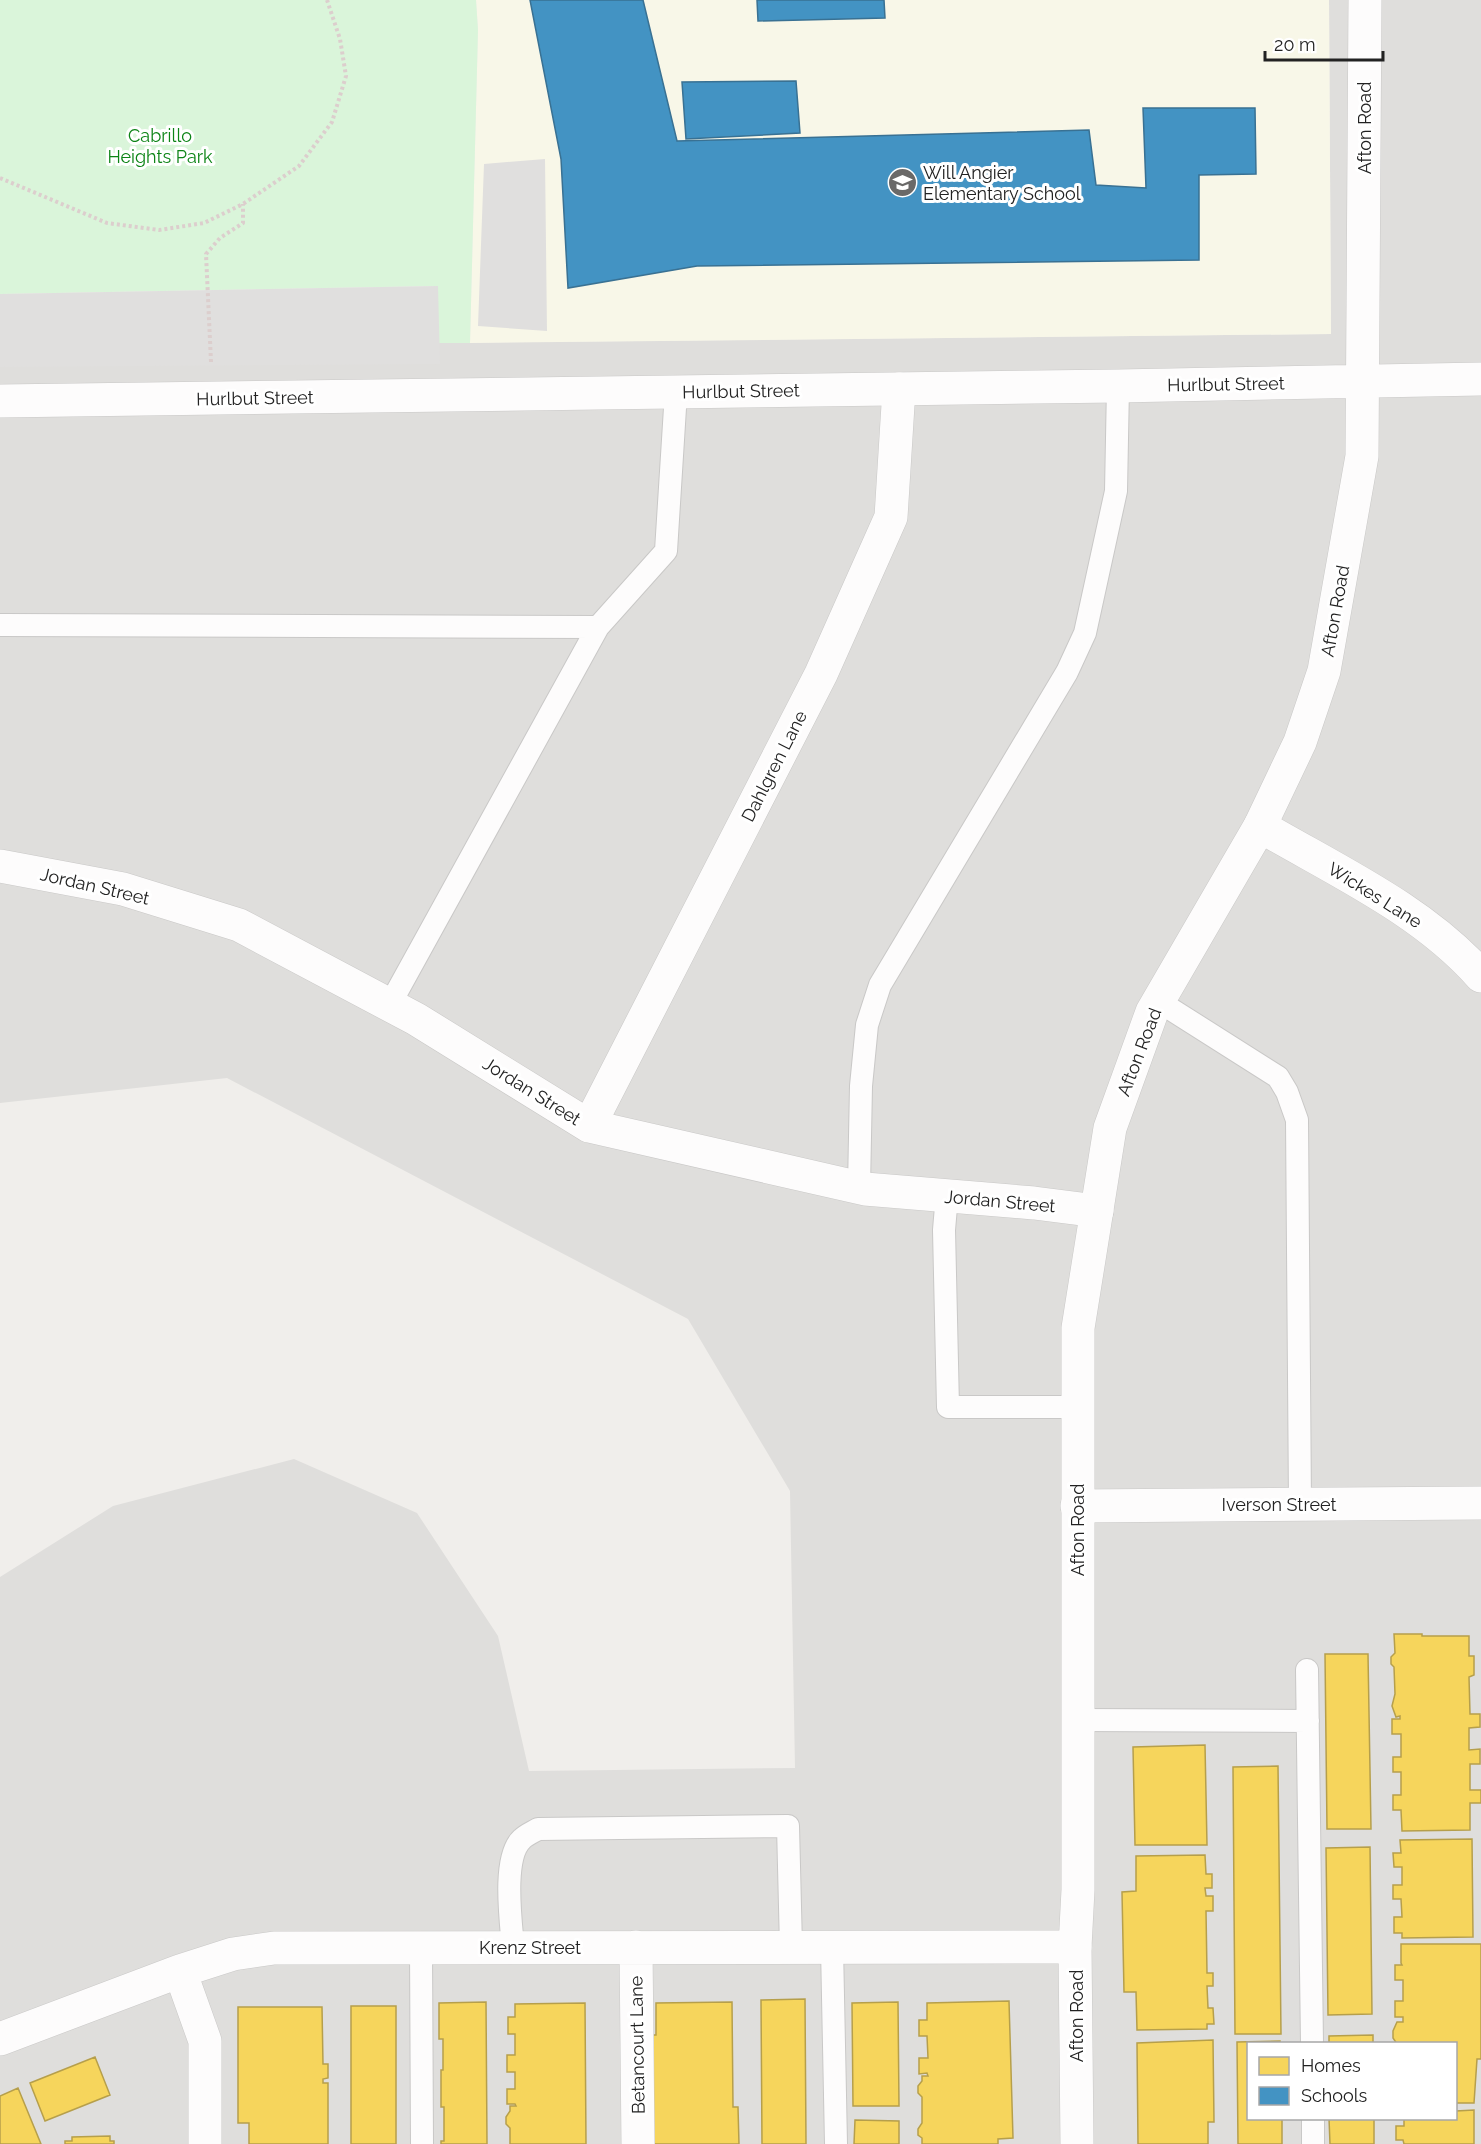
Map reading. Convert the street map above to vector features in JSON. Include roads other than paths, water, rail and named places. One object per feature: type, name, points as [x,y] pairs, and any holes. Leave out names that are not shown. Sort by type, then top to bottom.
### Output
[{"type":"street","name":"Afton Road","points":[[1077,2144],[1075,1947],[1078,1890],[1078,1328],[1110,1128],[1152,1012],[1260,826],[1300,742],[1324,671],[1362,456],[1365,0]]},
{"type":"street","name":"Hurlbut Street","points":[[0,401],[1481,379]]},
{"type":"street","name":"Dahlgren Lane","points":[[589,1126],[821,674],[891,517],[900,389]]},
{"type":"street","name":"Wickes Lane","points":[[1260,826],[1408,912],[1467,960],[1481,976]]},
{"type":"street","name":"Jordan Street","points":[[0,866],[123,889],[239,925],[416,1019],[589,1126],[859,1188],[1034,1203],[1097,1211]]},
{"type":"street","name":"Iverson Street","points":[[1077,1506],[1481,1503]]},
{"type":"street","name":"Betancourt Lane","points":[[636,1947],[638,2144]]},
{"type":"street","name":"Krenz Street","points":[[0,2039],[180,1971],[233,1954],[274,1948],[1075,1947]]},
{"type":"street","points":[[180,1971],[206,2042],[205,2144]]},
{"type":"lane","points":[[859,1188],[861,1086],[867,1025],[880,985],[1067,672],[1085,633],[1116,491],[1118,386]]},
{"type":"lane","points":[[390,1006],[598,627],[666,551],[676,392]]},
{"type":"lane","points":[[0,625],[598,627]]},
{"type":"lane","points":[[1158,1001],[1278,1077],[1287,1092],[1297,1120],[1300,1504]]},
{"type":"lane","points":[[947,1195],[944,1230],[948,1407],[1077,1407]]},
{"type":"lane","points":[[1308,1670],[1312,2042]]},
{"type":"lane","points":[[1077,1720],[1308,1721]]},
{"type":"lane","points":[[513,1947],[508,1885],[511,1863],[520,1840],[538,1829],[788,1826],[791,1947]]},
{"type":"lane","points":[[832,1947],[836,2144]]},
{"type":"lane","points":[[420,1948],[423,2144]]},
{"type":"lane","points":[[1313,2120],[1313,2144]]},
{"type":"place","name":"Will Angier Elementary School","points":[[902,182]]},
{"type":"park label","name":"Cabrillo Heights Park","points":[[160,145]]}]
